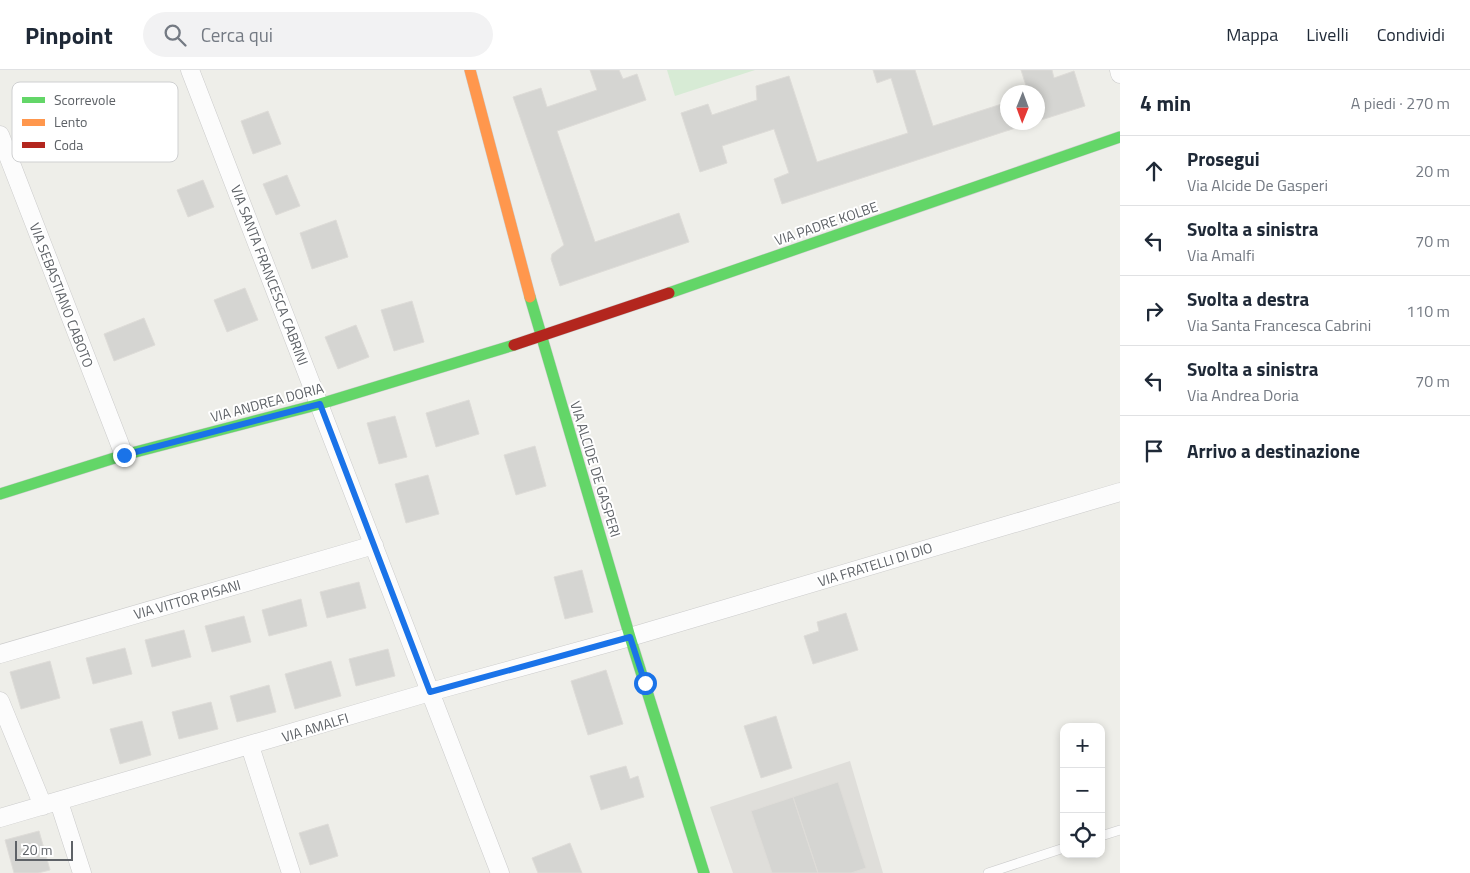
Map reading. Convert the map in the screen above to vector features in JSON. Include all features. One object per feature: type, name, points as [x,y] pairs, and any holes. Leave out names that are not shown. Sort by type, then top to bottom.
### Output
[{"type":"street","name":"VIA SANTA FRANCESCA CABRINI","points":[[190,70],[500,873]]},
{"type":"street","name":"VIA ALCIDE DE GASPERI","points":[[470,70],[541,337],[630,637],[704,873]]},
{"type":"street","points":[[1119,70],[1120,74]]},
{"type":"street","name":"VIA SEBASTIANO CABOTO","points":[[0,135],[124,455]]},
{"type":"street","name":"VIA PADRE KOLBE","points":[[541,337],[1120,137]]},
{"type":"street","name":"VIA ANDREA DORIA","points":[[0,494],[124,455],[320,404],[541,337]]},
{"type":"street","name":"VIA FRATELLI DI DIO","points":[[630,637],[1120,492]]},
{"type":"street","name":"VIA VITTOR PISANI","points":[[0,654],[374,545]]},
{"type":"street","name":"VIA AMALFI","points":[[0,818],[430,692],[630,637]]},
{"type":"street","points":[[0,701],[51,804],[82,873]]},
{"type":"street","points":[[250,746],[291,873]]},
{"type":"lane","points":[[1105,835],[1120,830]]},
{"type":"lane","points":[[988,873],[1060,849]]},
{"type":"shaded area","points":[[850,761],[883,873],[733,873],[710,807]]},
{"type":"green space","points":[[667,70],[755,70],[675,96]]},
{"type":"building","points":[[590,70],[619,70],[623,79],[637,74],[646,100],[557,131],[595,242],[679,213],[689,242],[560,286],[551,259],[552,254],[564,245],[513,97],[541,88],[547,107],[597,90]]},
{"type":"building","points":[[873,70],[915,70],[933,126],[1000,105],[1000,130],[1009,130],[782,204],[774,179],[789,173],[774,129],[722,146],[727,163],[700,172],[681,113],[708,104],[712,115],[757,100],[756,86],[789,76],[817,162],[908,133],[891,78],[877,83]]},
{"type":"building","points":[[1021,70],[1052,70],[1054,78],[1074,71],[1085,106],[1045,119],[1045,85],[1026,85]]},
{"type":"building","points":[[268,111],[281,144],[253,154],[241,121]]},
{"type":"building","points":[[287,175],[300,206],[276,215],[263,184]]},
{"type":"building","points":[[203,180],[214,207],[188,217],[177,190]]},
{"type":"building","points":[[336,220],[348,257],[312,269],[300,233]]},
{"type":"building","points":[[245,288],[258,320],[227,332],[214,300]]},
{"type":"building","points":[[412,301],[424,342],[394,351],[381,310]]},
{"type":"building","points":[[144,318],[155,345],[114,361],[104,334]]},
{"type":"building","points":[[356,325],[369,357],[338,369],[325,337]]},
{"type":"building","points":[[469,400],[479,434],[436,447],[426,413]]},
{"type":"building","points":[[395,416],[407,457],[379,464],[367,423]]},
{"type":"building","points":[[535,446],[546,486],[516,495],[504,455]]},
{"type":"building","points":[[428,475],[439,514],[406,523],[395,484]]},
{"type":"building","points":[[582,570],[593,612],[565,619],[554,577]]},
{"type":"building","points":[[359,582],[366,608],[327,618],[320,592]]},
{"type":"building","points":[[301,599],[307,626],[269,636],[262,610]]},
{"type":"building","points":[[846,613],[858,650],[813,664],[804,636],[819,631],[817,622]]},
{"type":"building","points":[[244,616],[251,642],[212,652],[205,626]]},
{"type":"building","points":[[184,630],[191,657],[152,667],[145,640]]},
{"type":"building","points":[[125,648],[132,674],[93,684],[86,658]]},
{"type":"building","points":[[388,649],[395,676],[356,686],[349,659]]},
{"type":"building","points":[[50,661],[60,698],[21,709],[10,672]]},
{"type":"building","points":[[331,661],[341,696],[295,709],[285,674]]},
{"type":"building","points":[[606,670],[623,724],[588,735],[571,681]]},
{"type":"building","points":[[269,685],[276,712],[237,722],[230,696]]},
{"type":"building","points":[[211,702],[218,729],[179,739],[172,712]]},
{"type":"building","points":[[776,716],[792,768],[761,778],[744,726]]},
{"type":"building","points":[[142,721],[151,755],[120,764],[110,729]]},
{"type":"building","points":[[626,766],[630,779],[638,776],[644,797],[601,810],[590,776]]},
{"type":"building","points":[[838,782],[866,868],[851,873],[818,873],[793,797]]},
{"type":"building","points":[[793,797],[818,873],[772,873],[751,811]]},
{"type":"building","points":[[328,824],[338,856],[310,865],[299,833]]},
{"type":"building","points":[[39,831],[50,870],[38,873],[14,873],[5,840]]},
{"type":"building","points":[[570,843],[582,873],[538,873],[532,858]]},
{"type":"traffic: fast","points":[[669,293],[1120,137]]},
{"type":"traffic: fast","points":[[530,297],[630,637],[704,873]]},
{"type":"traffic: fast","points":[[0,494],[124,455],[320,404],[514,345]]},
{"type":"traffic: slow","points":[[470,70],[530,297]]},
{"type":"traffic: jam","points":[[514,345],[669,293]]},
{"type":"route","points":[[124,455],[320,404],[430,692],[617,639],[630,637],[645,683]]}]
